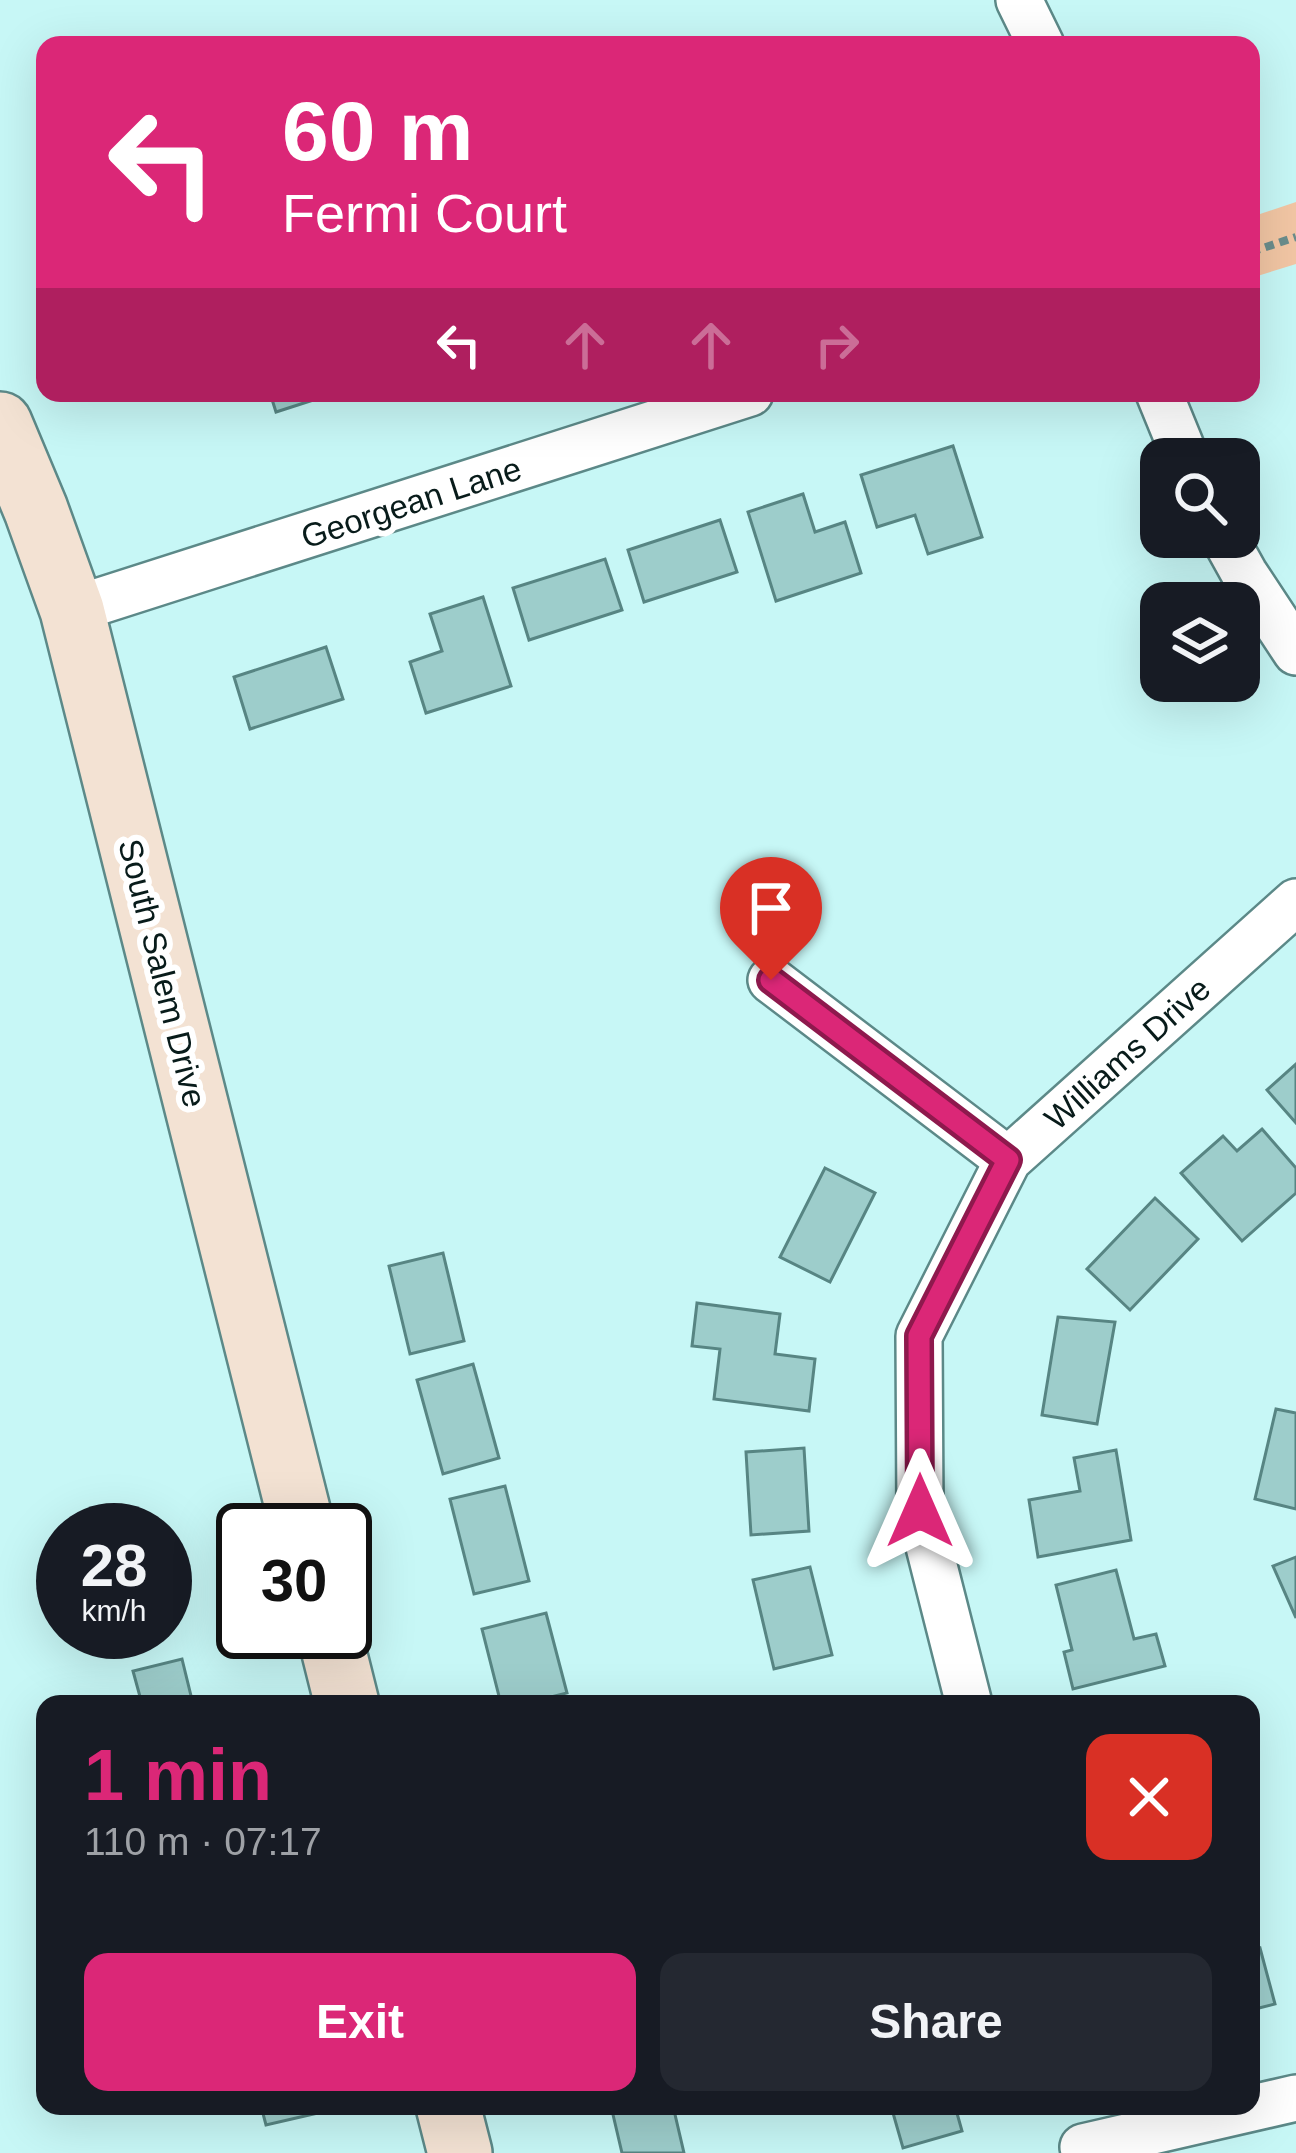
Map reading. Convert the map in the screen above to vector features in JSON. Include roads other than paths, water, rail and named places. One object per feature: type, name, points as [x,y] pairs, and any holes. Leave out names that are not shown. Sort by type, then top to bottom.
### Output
[{"type":"street","points":[[1019,0],[1037,36]]},
{"type":"street","name":"Georgean Lane","points":[[72,610],[722,402]]},
{"type":"street","points":[[1163,402],[1177,438]]},
{"type":"street","name":"South Salem Drive","points":[[0,424],[72,610],[297,1503]]},
{"type":"street","points":[[1236,558],[1296,652]]},
{"type":"street","name":"Williams Drive","points":[[967,1695],[920,1511],[919,1336],[1008,1160],[1296,902]]},
{"type":"street","points":[[771,980],[1008,1160]]},
{"type":"street","points":[[336,1659],[345,1695]]},
{"type":"street","points":[[1260,2104],[1296,2098]]},
{"type":"street","points":[[450,2115],[460,2153]]},
{"type":"street","points":[[1080,2135],[1197,2115]]}]
